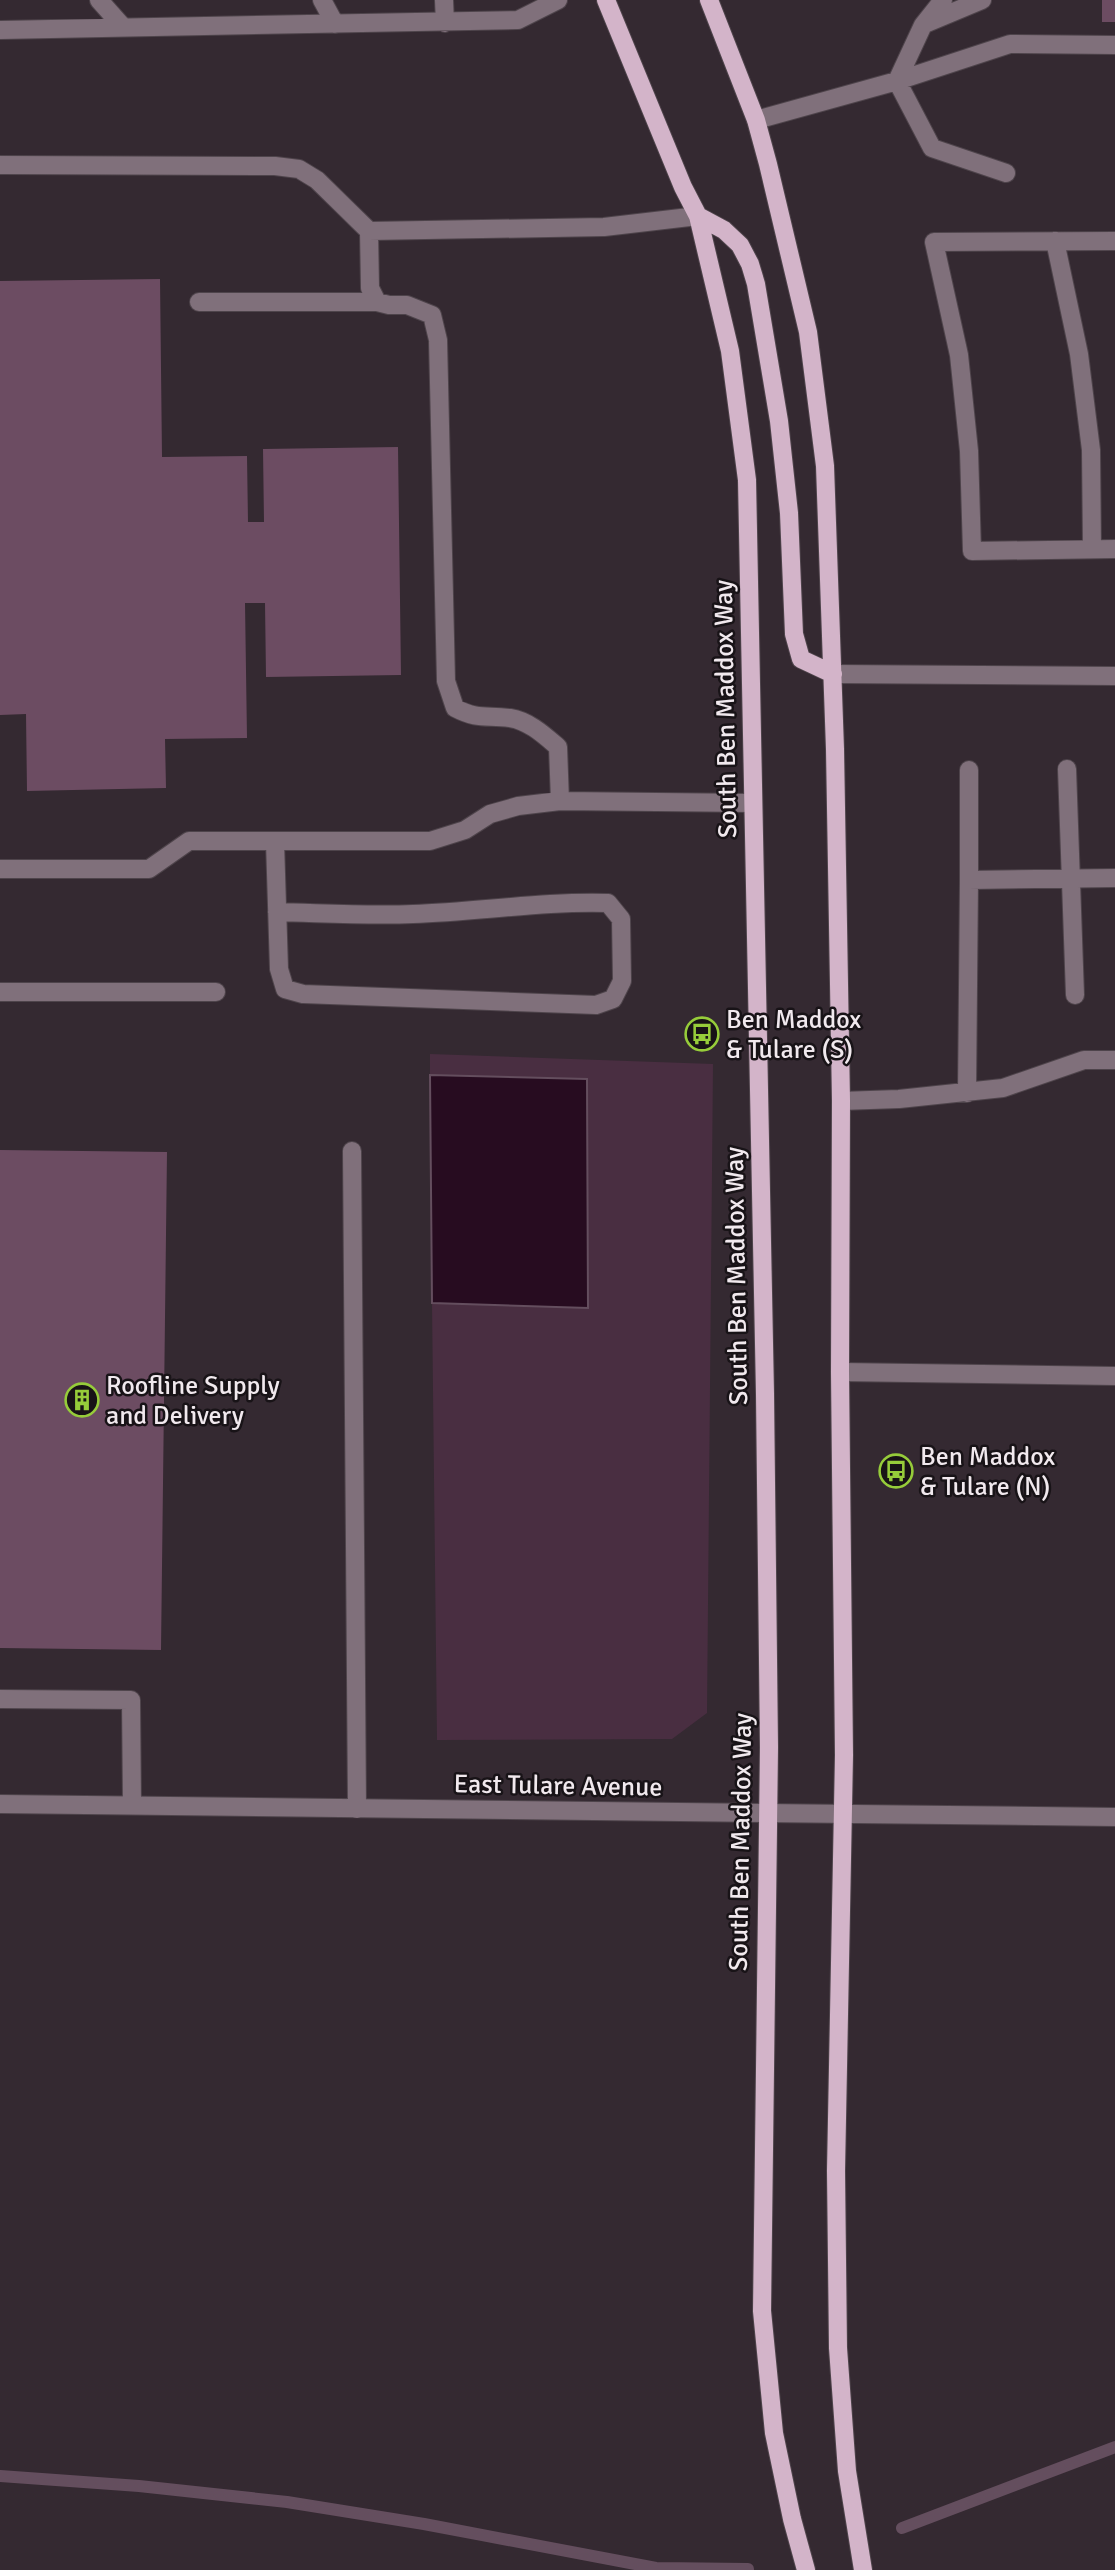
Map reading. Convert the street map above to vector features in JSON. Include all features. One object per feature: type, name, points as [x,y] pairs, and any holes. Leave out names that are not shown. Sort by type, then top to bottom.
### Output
[{"type":"main road","name":"South Ben Maddox Way","points":[[607,0],[683,187],[698,216],[730,351],[747,480],[764,1380],[768,1814],[762,2311],[774,2433],[806,2570]]},
{"type":"main road","points":[[709,0],[756,120],[808,332],[825,466],[833,674],[841,1101],[840,1372],[844,1755],[836,2171],[838,2348],[847,2471],[863,2570]]},
{"type":"main road","points":[[698,216],[732,237],[740,245],[750,264],[763,322],[779,421],[789,513],[794,634],[801,659],[833,674]]},
{"type":"street","points":[[99,0],[123,27]]},
{"type":"street","points":[[322,0],[335,23]]},
{"type":"street","points":[[444,0],[445,23]]},
{"type":"street","points":[[0,30],[518,20],[558,0]]},
{"type":"street","points":[[897,81],[923,25],[943,0]]},
{"type":"street","points":[[923,25],[982,0]]},
{"type":"street","points":[[756,120],[897,81],[1010,44],[1115,45]]},
{"type":"street","points":[[897,81],[932,149],[1006,173]]},
{"type":"street","points":[[0,166],[275,166],[299,169],[317,180],[369,231],[370,288],[377,302]]},
{"type":"street","points":[[369,231],[604,227],[698,216]]},
{"type":"street","points":[[1055,241],[1079,354],[1091,450],[1092,550]]},
{"type":"street","points":[[1115,241],[934,242],[959,355],[970,451],[972,551],[1115,549]]},
{"type":"street","points":[[199,302],[377,302],[407,305],[432,315],[438,340],[446,681],[454,708],[472,717],[513,718],[538,729],[558,747],[560,801]]},
{"type":"street","points":[[833,674],[1115,676]]},
{"type":"street","points":[[1067,769],[1075,995]]},
{"type":"street","points":[[967,1093],[969,770]]},
{"type":"street","points":[[0,869],[149,869],[189,841],[430,841],[465,831],[490,814],[518,806],[560,801],[753,803]]},
{"type":"street","points":[[275,842],[277,912],[279,970],[285,989],[303,994],[596,1005],[613,999],[622,981],[621,919],[608,903],[567,902],[490,910],[410,914],[277,912]]},
{"type":"street","points":[[969,880],[1115,878]]},
{"type":"street","points":[[0,992],[216,992]]},
{"type":"street","points":[[841,1101],[899,1100],[1003,1088],[1084,1059],[1115,1060]]},
{"type":"street","points":[[352,1151],[356,1809]]},
{"type":"street","points":[[840,1372],[1115,1376]]},
{"type":"street","points":[[0,1699],[131,1700],[132,1805]]},
{"type":"street","name":"East Tulare Avenue","points":[[0,1804],[1115,1817]]},
{"type":"shaded area","points":[[430,1054],[713,1064],[707,1713],[672,1739],[437,1740],[432,1303],[587,1308],[587,1079],[430,1075]]},
{"type":"shaded area","points":[[430,1075],[587,1079],[588,1308],[432,1303]]},
{"type":"building","points":[[1102,0],[1115,0],[1115,22],[1102,22]]},
{"type":"building","points":[[160,279],[162,457],[247,456],[248,522],[264,522],[263,449],[398,447],[401,675],[266,677],[265,603],[245,603],[247,738],[165,739],[166,788],[27,791],[26,714],[0,715],[0,281]]},
{"type":"building","name":"Roofline Supply and Delivery","points":[[0,1150],[167,1152],[161,1650],[0,1648]]},
{"type":"waterway","points":[[902,2528],[1115,2447]]},
{"type":"waterway","points":[[0,2476],[139,2486],[287,2502],[424,2524],[656,2568],[748,2569]]},
{"type":"place","name":"Ben Maddox & Tulare (S)","points":[[702,1034]]},
{"type":"place","name":"Roofline Supply and Delivery","points":[[82,1400]]},
{"type":"place","name":"Ben Maddox & Tulare (N)","points":[[896,1471]]}]
